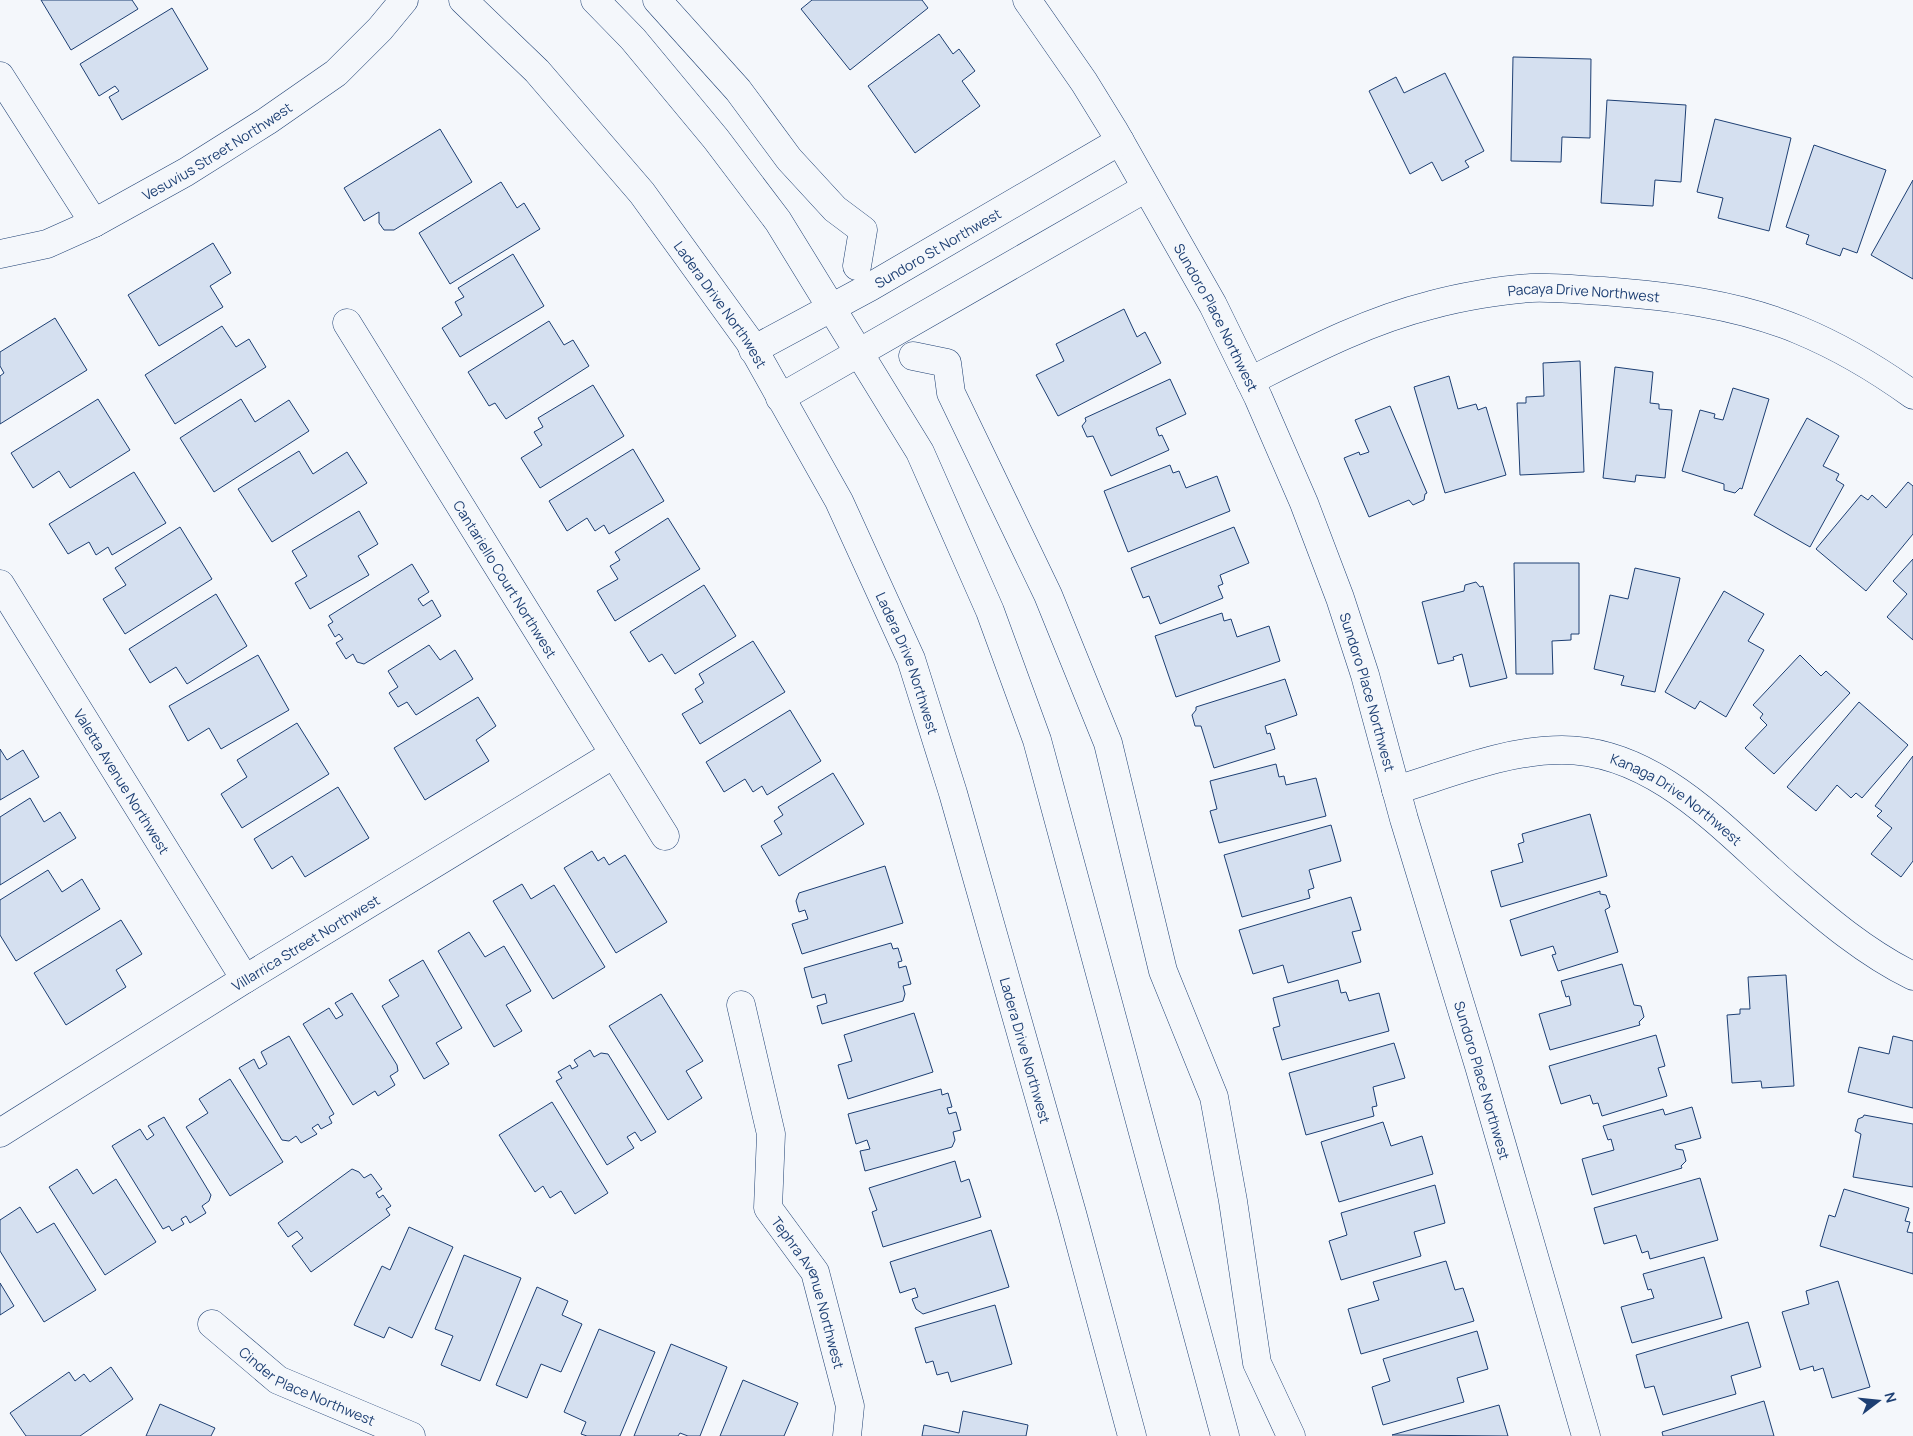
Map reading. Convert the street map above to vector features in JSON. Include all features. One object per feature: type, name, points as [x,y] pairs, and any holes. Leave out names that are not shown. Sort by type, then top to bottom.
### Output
[{"type":"street","name":"Vesuvius Street Northwest","points":[[0,254],[47,244],[94,223],[186,172],[267,121],[336,72],[380,29],[404,0]]},
{"type":"street","name":"Ladera Drive Northwest","points":[[463,0],[537,71],[642,193],[753,350],[839,500],[910,659],[959,812],[1072,1213],[1132,1436]]},
{"type":"street","points":[[595,0],[634,39],[716,139],[778,221],[920,452],[990,611],[1037,740],[1225,1436]]},
{"type":"street","points":[[657,0],[738,90],[790,159],[835,209],[863,230],[857,266]]},
{"type":"street","name":"Sundoro Place Northwest","points":[[1027,0],[1084,82],[1213,304],[1250,381],[1304,503],[1340,598],[1365,675],[1396,790],[1479,1066],[1586,1436]]},
{"type":"street","points":[[0,76],[94,223]]},
{"type":"street","name":"Sundoro St Northwest","points":[[753,350],[870,287],[1120,141]]},
{"type":"street","points":[[780,398],[1146,188]]},
{"type":"street","name":"Pacaya Drive Northwest","points":[[1250,381],[1335,340],[1431,305],[1532,288],[1636,294],[1702,303],[1758,316],[1798,329],[1851,354],[1913,395]]},
{"type":"street","name":"Cantariello Court Northwest","points":[[347,323],[665,836]]},
{"type":"street","points":[[913,356],[947,363],[951,393],[1048,595],[1108,743],[1164,971],[1214,1097],[1233,1201],[1257,1363],[1291,1436]]},
{"type":"street","name":"Valetta Avenue Northwest","points":[[0,584],[245,979]]},
{"type":"street","name":"Kanaga Drive Northwest","points":[[1396,790],[1498,759],[1526,754],[1562,750],[1594,753],[1622,762],[1649,774],[1681,793],[1727,829],[1787,885],[1837,927],[1878,956],[1913,976]]},
{"type":"street","name":"Villarrica Street Northwest","points":[[0,1133],[245,979],[614,754]]},
{"type":"street","name":"Tephra Avenue Northwest","points":[[741,1005],[771,1134],[768,1208],[816,1272],[850,1406],[848,1436]]},
{"type":"street","name":"Cinder Place Northwest","points":[[212,1324],[278,1380],[411,1436]]},
{"type":"building","points":[[41,0],[132,0],[138,9],[71,50]]},
{"type":"building","points":[[812,0],[922,0],[928,8],[850,70],[801,9]]},
{"type":"building","points":[[172,8],[208,69],[122,120],[109,97],[119,91],[115,86],[99,96],[80,64]]},
{"type":"building","points":[[939,34],[953,54],[959,49],[975,71],[962,81],[980,106],[915,153],[868,86]]},
{"type":"building","points":[[1513,57],[1591,59],[1590,138],[1562,137],[1561,162],[1511,161]]},
{"type":"building","points":[[1445,73],[1484,151],[1465,161],[1469,167],[1442,181],[1432,162],[1410,174],[1369,91],[1396,77],[1404,93]]},
{"type":"building","points":[[1607,100],[1686,105],[1681,182],[1655,180],[1653,206],[1601,203]]},
{"type":"building","points":[[1715,119],[1791,138],[1769,231],[1718,218],[1723,198],[1697,192]]},
{"type":"building","points":[[440,129],[472,182],[394,230],[384,230],[379,223],[379,212],[364,221],[344,188]]},
{"type":"building","points":[[1814,145],[1886,170],[1857,253],[1843,248],[1840,256],[1806,244],[1809,235],[1786,227]]},
{"type":"building","points":[[1913,180],[1913,279],[1871,255]]},
{"type":"building","points":[[501,182],[517,208],[524,203],[540,229],[450,284],[419,233]]},
{"type":"building","points":[[213,243],[231,273],[210,286],[223,307],[159,346],[128,295]]},
{"type":"building","points":[[513,254],[544,306],[460,357],[442,328],[462,315],[455,302],[464,297],[458,288]]},
{"type":"building","points":[[1124,309],[1137,337],[1145,332],[1161,363],[1058,416],[1036,375],[1064,361],[1056,344]]},
{"type":"building","points":[[55,318],[87,370],[0,424],[0,376],[4,373],[0,366],[0,352]]},
{"type":"building","points":[[549,321],[564,345],[573,340],[589,366],[506,419],[495,403],[489,406],[468,372]]},
{"type":"building","points":[[222,326],[236,347],[249,339],[266,367],[175,424],[145,375]]},
{"type":"building","points":[[1580,361],[1584,472],[1520,475],[1517,403],[1526,403],[1526,397],[1544,396],[1543,363]]},
{"type":"building","points":[[1615,367],[1653,372],[1650,403],[1659,404],[1659,409],[1672,410],[1665,478],[1636,475],[1635,482],[1603,478]]},
{"type":"building","points":[[1449,376],[1458,409],[1476,404],[1478,410],[1486,407],[1506,475],[1445,493],[1414,387]]},
{"type":"building","points":[[1170,379],[1186,414],[1156,428],[1159,436],[1162,435],[1169,450],[1111,476],[1093,436],[1087,437],[1082,426],[1086,421],[1085,418]]},
{"type":"building","points":[[593,385],[624,436],[540,488],[521,458],[542,445],[534,432],[543,427],[538,418]]},
{"type":"building","points":[[1733,388],[1769,399],[1742,489],[1740,488],[1735,493],[1724,490],[1724,484],[1682,471],[1700,410],[1715,414],[1714,418],[1723,420]]},
{"type":"building","points":[[98,399],[130,450],[70,488],[59,471],[33,488],[11,453]]},
{"type":"building","points":[[241,399],[255,422],[289,400],[309,431],[214,492],[180,438]]},
{"type":"building","points":[[1390,406],[1427,493],[1424,500],[1413,505],[1409,500],[1369,517],[1344,458],[1359,452],[1360,455],[1369,452],[1355,420]]},
{"type":"building","points":[[1807,418],[1839,436],[1823,466],[1839,474],[1836,480],[1844,485],[1810,547],[1754,515]]},
{"type":"building","points":[[633,449],[664,501],[609,534],[604,525],[595,531],[587,518],[567,531],[549,501]]},
{"type":"building","points":[[299,451],[313,474],[347,452],[367,483],[272,542],[238,489]]},
{"type":"building","points":[[1170,465],[1173,473],[1179,471],[1186,488],[1217,476],[1230,511],[1128,552],[1104,491]]},
{"type":"building","points":[[134,472],[166,523],[112,555],[108,547],[96,555],[89,542],[68,554],[49,524]]},
{"type":"building","points":[[1908,482],[1913,486],[1913,534],[1866,591],[1816,549],[1861,495],[1868,500],[1872,495],[1886,508]]},
{"type":"building","points":[[359,511],[378,544],[358,556],[369,575],[310,609],[295,583],[307,576],[292,551]]},
{"type":"building","points":[[668,518],[700,569],[615,621],[597,591],[618,579],[610,566],[620,560],[615,552]]},
{"type":"building","points":[[180,527],[212,579],[125,634],[103,599],[126,585],[115,568]]},
{"type":"building","points":[[1234,527],[1249,563],[1220,575],[1223,584],[1218,586],[1223,598],[1160,624],[1149,596],[1143,598],[1131,568]]},
{"type":"building","points":[[1913,559],[1913,640],[1887,617],[1907,594],[1893,581]]},
{"type":"building","points":[[1514,563],[1579,563],[1579,634],[1571,634],[1571,640],[1552,641],[1553,674],[1516,674]]},
{"type":"building","points":[[412,564],[429,592],[418,599],[423,606],[432,600],[441,616],[364,664],[357,662],[353,654],[346,659],[336,643],[343,639],[339,634],[335,637],[328,625],[333,622],[329,616]]},
{"type":"building","points":[[1635,568],[1680,578],[1655,692],[1621,685],[1624,676],[1594,669],[1610,595],[1628,599]]},
{"type":"building","points":[[1476,582],[1480,587],[1483,586],[1507,678],[1470,687],[1462,654],[1453,657],[1454,660],[1438,664],[1422,602],[1464,591],[1465,585]]},
{"type":"building","points":[[704,585],[736,636],[675,674],[662,654],[649,662],[630,632]]},
{"type":"building","points":[[1724,591],[1764,614],[1748,641],[1764,650],[1726,717],[1700,701],[1695,709],[1665,692]]},
{"type":"building","points":[[216,594],[247,646],[187,684],[176,667],[150,683],[129,649]]},
{"type":"building","points":[[1222,613],[1224,621],[1231,619],[1237,637],[1269,626],[1280,661],[1176,697],[1155,636]]},
{"type":"building","points":[[753,641],[785,692],[700,744],[682,714],[703,702],[695,689],[704,683],[699,674]]},
{"type":"building","points":[[429,645],[440,660],[455,650],[473,679],[416,715],[407,702],[398,707],[389,693],[398,687],[388,671]]},
{"type":"building","points":[[258,655],[289,710],[221,749],[209,728],[188,741],[169,706]]},
{"type":"building","points":[[1800,655],[1821,676],[1826,671],[1850,693],[1774,774],[1745,748],[1767,725],[1760,718],[1763,714],[1753,705]]},
{"type":"building","points":[[1285,679],[1297,715],[1265,726],[1267,734],[1270,733],[1275,749],[1214,768],[1201,726],[1195,726],[1192,715],[1196,707]]},
{"type":"building","points":[[478,697],[496,726],[476,740],[489,761],[425,800],[394,748]]},
{"type":"building","points":[[1859,702],[1908,745],[1862,798],[1856,793],[1851,798],[1837,785],[1816,811],[1787,787]]},
{"type":"building","points":[[790,710],[821,761],[767,795],[762,786],[753,792],[745,779],[724,792],[706,762]]},
{"type":"building","points":[[297,723],[329,774],[242,828],[221,794],[247,777],[237,760]]},
{"type":"building","points":[[0,749],[7,760],[23,750],[39,777],[0,800]]},
{"type":"building","points":[[1913,756],[1913,861],[1901,877],[1871,854],[1892,828],[1877,816],[1882,811],[1875,806]]},
{"type":"building","points":[[1276,764],[1279,777],[1284,776],[1286,785],[1316,778],[1326,816],[1219,843],[1210,811],[1217,809],[1210,781]]},
{"type":"building","points":[[833,773],[864,824],[779,876],[761,846],[782,834],[774,821],[783,815],[778,807]]},
{"type":"building","points":[[338,787],[369,838],[305,877],[292,856],[272,869],[254,839]]},
{"type":"building","points":[[30,798],[44,822],[60,812],[76,838],[0,885],[0,817]]},
{"type":"building","points":[[1590,814],[1607,876],[1501,907],[1491,871],[1523,862],[1518,844],[1524,842],[1522,834]]},
{"type":"building","points":[[1331,825],[1341,861],[1309,870],[1314,888],[1308,890],[1310,898],[1242,917],[1224,855]]},
{"type":"building","points":[[592,851],[598,861],[604,857],[609,865],[625,855],[667,922],[616,953],[564,868]]},
{"type":"building","points":[[885,866],[903,923],[802,954],[792,924],[808,919],[805,910],[799,912],[796,901],[799,893]]},
{"type":"building","points":[[48,870],[62,892],[82,879],[100,909],[16,961],[0,935],[0,900]]},
{"type":"building","points":[[522,884],[531,899],[554,885],[605,967],[553,999],[493,901]]},
{"type":"building","points":[[1600,891],[1600,894],[1606,895],[1610,907],[1605,910],[1618,952],[1558,971],[1552,955],[1556,954],[1553,946],[1521,956],[1510,920]]},
{"type":"building","points":[[1351,897],[1361,930],[1352,932],[1361,962],[1288,983],[1283,965],[1253,974],[1239,930]]},
{"type":"building","points":[[121,920],[142,954],[116,970],[126,987],[66,1025],[34,973]]},
{"type":"building","points":[[469,932],[485,957],[504,946],[531,991],[506,1005],[522,1031],[494,1047],[438,951]]},
{"type":"building","points":[[891,943],[893,949],[898,948],[902,961],[898,962],[899,968],[906,966],[911,984],[903,986],[905,994],[903,1001],[822,1024],[817,1006],[827,1003],[825,994],[812,998],[804,968]]},
{"type":"building","points":[[423,960],[462,1028],[436,1043],[449,1064],[424,1079],[382,1006],[399,996],[389,980]]},
{"type":"building","points":[[1622,964],[1634,1005],[1641,1006],[1644,1017],[1639,1022],[1640,1025],[1550,1050],[1539,1014],[1571,1005],[1569,996],[1566,997],[1561,981]]},
{"type":"building","points":[[1786,975],[1794,1086],[1762,1088],[1761,1081],[1732,1083],[1727,1015],[1740,1014],[1740,1009],[1750,1009],[1748,977]]},
{"type":"building","points":[[1338,980],[1341,993],[1346,992],[1349,1001],[1379,993],[1389,1031],[1282,1060],[1273,1028],[1280,1026],[1273,998]]},
{"type":"building","points":[[352,993],[397,1065],[398,1071],[390,1076],[395,1085],[378,1096],[375,1091],[353,1105],[303,1024],[329,1008],[336,1019],[343,1015],[335,1003]]},
{"type":"building","points":[[661,994],[703,1061],[686,1071],[702,1098],[668,1120],[609,1026]]},
{"type":"building","points":[[914,1013],[933,1072],[848,1099],[838,1065],[852,1061],[844,1035]]},
{"type":"building","points":[[1656,1035],[1665,1066],[1658,1068],[1667,1096],[1602,1116],[1598,1103],[1593,1104],[1590,1095],[1561,1104],[1549,1066]]},
{"type":"building","points":[[289,1036],[334,1114],[329,1117],[332,1123],[321,1129],[318,1124],[312,1128],[317,1134],[301,1143],[296,1136],[289,1141],[282,1140],[239,1068],[254,1059],[259,1069],[267,1064],[261,1052]]},
{"type":"building","points":[[1893,1036],[1913,1041],[1913,1108],[1848,1092],[1859,1047],[1889,1054]]},
{"type":"building","points":[[1394,1043],[1405,1078],[1373,1087],[1377,1106],[1372,1107],[1374,1116],[1306,1135],[1289,1073]]},
{"type":"building","points":[[590,1050],[594,1057],[601,1053],[608,1054],[656,1132],[641,1141],[635,1132],[627,1137],[634,1148],[607,1165],[556,1081],[562,1078],[558,1072],[570,1065],[572,1069],[578,1066],[574,1060]]},
{"type":"building","points":[[230,1079],[283,1162],[230,1196],[186,1127],[208,1113],[199,1099]]},
{"type":"building","points":[[941,1089],[942,1095],[948,1093],[952,1107],[947,1108],[949,1114],[956,1112],[961,1130],[953,1132],[955,1140],[952,1147],[865,1171],[860,1151],[870,1149],[867,1140],[856,1144],[848,1114]]},
{"type":"building","points":[[552,1102],[608,1193],[575,1214],[561,1191],[550,1198],[543,1186],[535,1192],[499,1135]]},
{"type":"building","points":[[1692,1107],[1701,1138],[1675,1145],[1676,1149],[1683,1150],[1686,1161],[1681,1166],[1682,1168],[1592,1195],[1582,1159],[1614,1150],[1611,1139],[1608,1140],[1603,1126],[1663,1109],[1665,1115]]},
{"type":"building","points":[[1864,1115],[1913,1124],[1913,1187],[1853,1177],[1861,1134],[1855,1131],[1858,1119]]},
{"type":"building","points":[[164,1117],[211,1195],[209,1201],[202,1206],[206,1213],[190,1223],[186,1216],[181,1219],[184,1224],[172,1231],[169,1226],[163,1229],[112,1146],[140,1129],[147,1140],[154,1135],[148,1126]]},
{"type":"building","points":[[1383,1122],[1391,1146],[1422,1136],[1433,1174],[1339,1202],[1321,1142]]},
{"type":"building","points":[[955,1161],[961,1182],[969,1179],[981,1217],[883,1247],[872,1212],[877,1210],[869,1188]]},
{"type":"building","points":[[77,1169],[93,1194],[116,1179],[156,1242],[105,1275],[49,1187]]},
{"type":"building","points":[[352,1169],[359,1172],[364,1178],[371,1174],[382,1189],[376,1193],[379,1198],[383,1195],[391,1206],[386,1209],[390,1215],[311,1272],[292,1246],[303,1238],[297,1231],[288,1237],[278,1223]]},
{"type":"building","points":[[1700,1178],[1718,1240],[1650,1259],[1648,1251],[1642,1253],[1636,1235],[1604,1244],[1594,1208]]},
{"type":"building","points":[[1435,1185],[1445,1223],[1414,1232],[1421,1256],[1341,1280],[1329,1241],[1347,1235],[1341,1213]]},
{"type":"building","points":[[1844,1189],[1909,1208],[1905,1221],[1910,1222],[1907,1232],[1913,1233],[1913,1274],[1820,1246],[1829,1215],[1835,1217]]},
{"type":"building","points":[[20,1207],[37,1233],[54,1223],[96,1290],[44,1322],[0,1251],[0,1220]]},
{"type":"building","points":[[409,1227],[453,1247],[412,1338],[389,1327],[384,1338],[354,1325],[382,1266],[390,1270]]},
{"type":"building","points":[[991,1230],[1009,1287],[923,1314],[916,1309],[912,1299],[918,1297],[915,1288],[900,1293],[890,1262]]},
{"type":"building","points":[[464,1255],[521,1278],[480,1381],[441,1365],[453,1336],[435,1329]]},
{"type":"building","points":[[1704,1257],[1722,1318],[1632,1343],[1621,1307],[1654,1298],[1651,1289],[1648,1290],[1643,1274]]},
{"type":"building","points":[[1446,1261],[1455,1290],[1463,1288],[1474,1321],[1361,1354],[1348,1309],[1379,1300],[1373,1282]]},
{"type":"building","points":[[1838,1281],[1870,1387],[1832,1398],[1823,1368],[1814,1371],[1813,1366],[1800,1370],[1782,1312],[1809,1304],[1806,1291]]},
{"type":"building","points":[[0,1283],[14,1306],[0,1315]]},
{"type":"building","points":[[537,1287],[568,1301],[562,1315],[582,1324],[561,1372],[541,1364],[527,1398],[496,1385]]},
{"type":"building","points":[[995,1305],[1012,1364],[951,1382],[948,1372],[937,1375],[933,1361],[926,1363],[915,1328]]},
{"type":"building","points":[[1748,1322],[1761,1367],[1731,1376],[1736,1394],[1663,1415],[1654,1386],[1645,1388],[1636,1355]]},
{"type":"building","points":[[599,1329],[655,1352],[620,1436],[587,1436],[581,1434],[586,1422],[564,1412]]},
{"type":"building","points":[[1477,1331],[1488,1369],[1457,1378],[1464,1402],[1383,1425],[1372,1387],[1390,1381],[1383,1359]]},
{"type":"building","points":[[671,1344],[727,1367],[700,1436],[688,1436],[680,1433],[678,1436],[634,1436]]},
{"type":"building","points":[[111,1367],[133,1399],[80,1436],[26,1436],[10,1413],[69,1372],[75,1381],[84,1374],[90,1382]]},
{"type":"building","points":[[743,1380],[798,1403],[784,1436],[720,1436]]},
{"type":"building","points":[[1764,1401],[1774,1436],[1663,1436],[1662,1432]]},
{"type":"building","points":[[160,1404],[215,1428],[211,1436],[146,1436]]},
{"type":"building","points":[[1499,1405],[1508,1436],[1392,1435]]},
{"type":"building","points":[[963,1411],[1028,1425],[1026,1436],[922,1436],[924,1425],[959,1433]]}]
